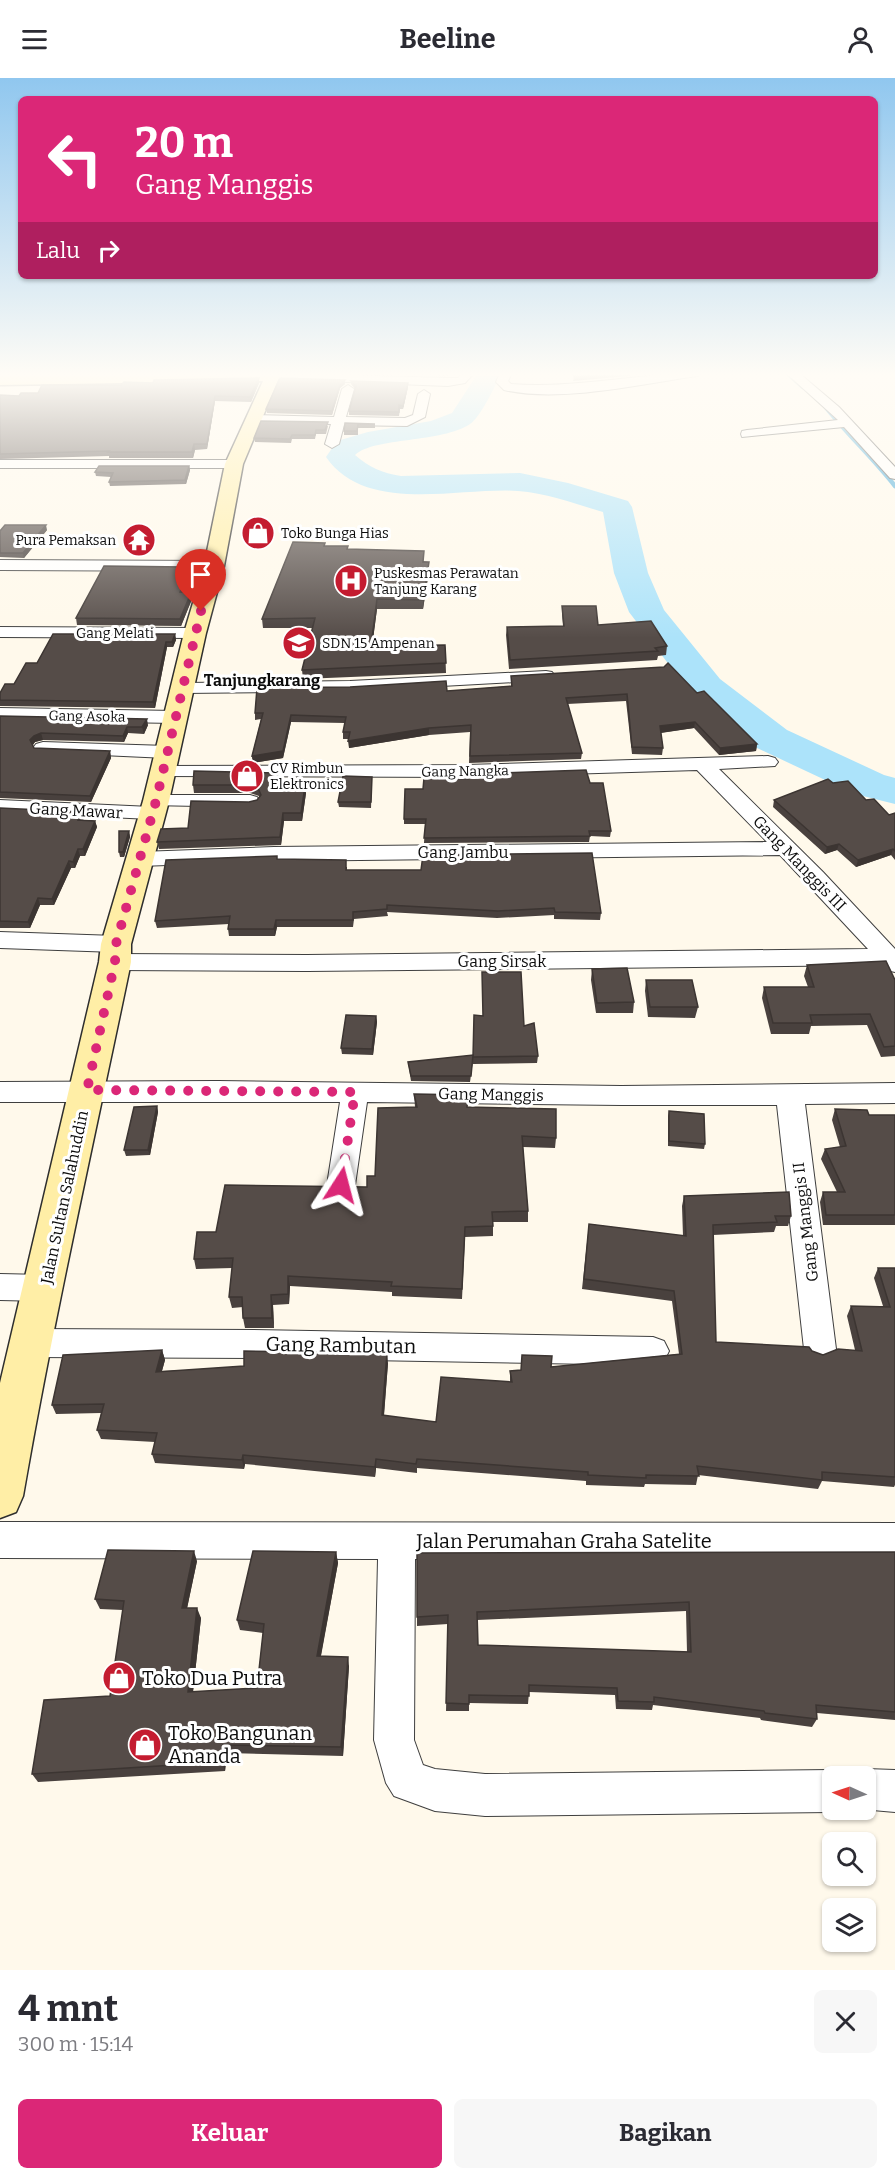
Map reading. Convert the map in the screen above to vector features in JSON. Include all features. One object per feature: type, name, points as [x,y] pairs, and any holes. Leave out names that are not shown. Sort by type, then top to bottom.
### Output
[{"type":"main road","name":"Jalan Sultan Salahuddin","points":[[1,1488],[29,1343],[44,1288],[115,953],[195,633],[214,566],[234,464]]},
{"type":"street","points":[[881,461],[895,475]]},
{"type":"street","points":[[0,464],[234,464]]},
{"type":"street","points":[[0,565],[214,566]]},
{"type":"street","name":"Gang Melati","points":[[0,632],[195,633]]},
{"type":"street","points":[[183,688],[350,686],[566,675]]},
{"type":"street","name":"Gang Asoka","points":[[0,714],[175,717]]},
{"type":"street","points":[[43,748],[159,784],[250,801]]},
{"type":"street","name":"Gang Nangka","points":[[159,784],[430,772],[768,762]]},
{"type":"street","name":"Gang Manggis III","points":[[704,765],[893,962]]},
{"type":"street","name":"Gang Mawar","points":[[0,806],[159,784]]},
{"type":"street","name":"Gang Jambu","points":[[140,859],[274,854],[786,848]]},
{"type":"street","name":"Gang Sirsak","points":[[0,940],[115,953],[307,963],[893,962]]},
{"type":"street","name":"Gang Manggis","points":[[0,1092],[87,1090],[789,1096],[895,1093]]},
{"type":"street","points":[[341,1185],[355,1092]]},
{"type":"street","name":"Gang Manggis II","points":[[789,1096],[820,1349]]},
{"type":"street","points":[[0,1287],[44,1288]]},
{"type":"street","name":"Gang Rambutan","points":[[29,1343],[254,1344],[653,1351]]},
{"type":"street","points":[[0,1540],[397,1542]]},
{"type":"street","name":"Jalan Perumahan Graha Satelite","points":[[822,1791],[485,1795],[435,1790],[409,1781],[399,1762],[394,1740],[397,1542],[895,1541]]},
{"type":"street","points":[[876,1790],[895,1791]]},
{"type":"building","points":[[99,466],[189,466],[185,480],[109,482],[113,473],[95,472]]},
{"type":"building","points":[[5,525],[46,525],[23,553],[0,553],[0,531]]},
{"type":"building","points":[[293,542],[348,546],[347,549],[424,551],[423,562],[429,562],[423,600],[377,599],[371,646],[445,645],[446,663],[302,670],[315,618],[262,619]]},
{"type":"building","points":[[104,566],[186,567],[185,572],[188,573],[180,592],[191,593],[180,619],[76,618]]},
{"type":"building","points":[[562,606],[596,606],[598,625],[651,621],[667,646],[655,648],[658,651],[510,660],[507,627],[564,626]]},
{"type":"building","points":[[53,634],[175,634],[172,642],[166,642],[153,702],[0,700],[0,693],[5,684],[14,684],[26,663],[37,663]]},
{"type":"building","points":[[668,663],[697,693],[704,691],[757,744],[720,748],[695,722],[660,726],[663,748],[632,747],[627,694],[566,698],[582,753],[470,756],[471,725],[429,728],[348,741],[350,732],[343,732],[346,717],[291,715],[283,751],[252,756],[263,713],[255,713],[257,688],[350,687],[446,681],[447,691],[512,686],[511,676],[664,667]]},
{"type":"building","points":[[0,716],[147,719],[142,727],[127,727],[123,736],[41,733],[30,740],[34,748],[110,751],[90,796],[0,792]]},
{"type":"building","points":[[586,770],[590,783],[603,783],[611,831],[589,831],[590,836],[424,838],[426,819],[404,819],[405,789],[423,789],[424,778],[469,779],[469,774]]},
{"type":"building","points":[[194,771],[278,773],[275,786],[305,786],[301,813],[283,813],[280,837],[157,842],[161,829],[188,828],[191,801],[249,802],[257,800],[261,795],[258,788],[249,785],[193,785]]},
{"type":"building","points":[[343,776],[372,777],[371,802],[338,802]]},
{"type":"building","points":[[828,779],[833,783],[848,781],[866,800],[874,799],[889,815],[895,813],[895,851],[893,849],[858,860],[839,844],[827,847],[774,800]]},
{"type":"building","points":[[0,808],[82,812],[78,820],[95,821],[83,849],[78,849],[73,862],[69,861],[52,899],[38,898],[28,922],[0,921]]},
{"type":"building","points":[[119,831],[129,831],[123,852],[119,852]]},
{"type":"building","points":[[592,853],[601,913],[555,912],[554,908],[498,911],[387,905],[387,909],[353,912],[353,920],[276,920],[274,929],[228,929],[230,916],[155,921],[166,860],[277,856],[277,859],[346,860],[346,870],[421,870],[423,855]]},
{"type":"building","points":[[886,961],[895,980],[895,1046],[884,1047],[870,1014],[810,1015],[812,1023],[773,1023],[764,987],[814,987],[807,965]]},
{"type":"building","points":[[627,968],[634,1002],[597,1003],[592,969]]},
{"type":"building","points":[[482,972],[521,972],[524,1026],[534,1023],[538,1056],[473,1057],[474,1015],[483,1016]]},
{"type":"building","points":[[646,980],[692,980],[698,1007],[650,1007]]},
{"type":"building","points":[[346,1015],[376,1016],[372,1049],[341,1048]]},
{"type":"building","points":[[473,1055],[471,1076],[411,1076],[408,1062]]},
{"type":"building","points":[[414,1094],[468,1095],[467,1107],[556,1109],[556,1138],[522,1136],[528,1211],[492,1212],[493,1226],[465,1227],[462,1289],[391,1286],[392,1282],[288,1276],[288,1294],[271,1295],[272,1318],[243,1318],[242,1297],[229,1297],[233,1258],[194,1259],[197,1232],[216,1232],[225,1185],[367,1187],[367,1176],[375,1176],[378,1108],[417,1107]]},
{"type":"building","points":[[157,1106],[148,1150],[124,1150],[134,1107]]},
{"type":"building","points":[[835,1109],[867,1110],[869,1115],[895,1115],[895,1215],[826,1215],[823,1192],[845,1192],[825,1149],[846,1146]]},
{"type":"building","points":[[669,1111],[704,1114],[705,1144],[669,1141]]},
{"type":"building","points":[[789,1192],[791,1216],[775,1216],[777,1222],[713,1225],[716,1342],[809,1347],[812,1351],[823,1355],[838,1349],[862,1351],[851,1306],[890,1307],[878,1268],[895,1268],[895,1477],[822,1472],[822,1480],[697,1466],[699,1476],[646,1475],[646,1478],[588,1475],[588,1472],[417,1459],[416,1464],[376,1459],[375,1467],[243,1455],[242,1460],[152,1454],[157,1433],[97,1430],[104,1404],[52,1405],[63,1355],[162,1350],[156,1372],[244,1366],[244,1351],[387,1353],[382,1415],[436,1422],[441,1377],[512,1382],[510,1371],[521,1370],[522,1355],[552,1356],[551,1367],[682,1354],[674,1291],[584,1279],[589,1224],[686,1236],[684,1196]]},
{"type":"building","points":[[108,1550],[194,1551],[182,1608],[197,1608],[188,1692],[257,1688],[264,1624],[237,1620],[253,1551],[336,1552],[317,1656],[348,1657],[341,1747],[223,1745],[222,1762],[32,1774],[44,1700],[110,1696],[124,1601],[95,1599]]},
{"type":"building","points":[[895,1552],[895,1712],[816,1705],[817,1719],[654,1697],[654,1702],[618,1701],[617,1688],[529,1685],[529,1696],[469,1695],[469,1704],[446,1703],[448,1615],[417,1617],[417,1553]],"holes":[[[689,1602],[691,1652],[478,1645],[477,1612]]]},
{"type":"waterway","points":[[345,461],[357,472],[378,481],[401,485],[520,482],[557,489],[617,507],[631,573],[647,612],[706,687],[772,739],[870,785],[895,791]]},
{"type":"waterway","points":[[874,461],[895,486]]},
{"type":"place","name":"Toko Bunga Hias","points":[[258,533]]},
{"type":"place","name":"Pura Pemaksan","points":[[139,540]]},
{"type":"place","name":"Puskesmas Perawatan Tanjung Karang","points":[[351,581]]},
{"type":"place","name":"SDN 15 Ampenan","points":[[299,643]]},
{"type":"place","name":"CV Rimbun Elektronics","points":[[247,776]]},
{"type":"place","name":"Toko Dua Putra","points":[[119,1678]]},
{"type":"place","name":"Toko Bangunan Ananda","points":[[145,1745]]},
{"type":"district","name":"Tanjungkarang","points":[[262,680]]},
{"type":"route","points":[[201,611],[156,801],[116,944],[115,962],[87,1090],[355,1092],[341,1185]]}]
